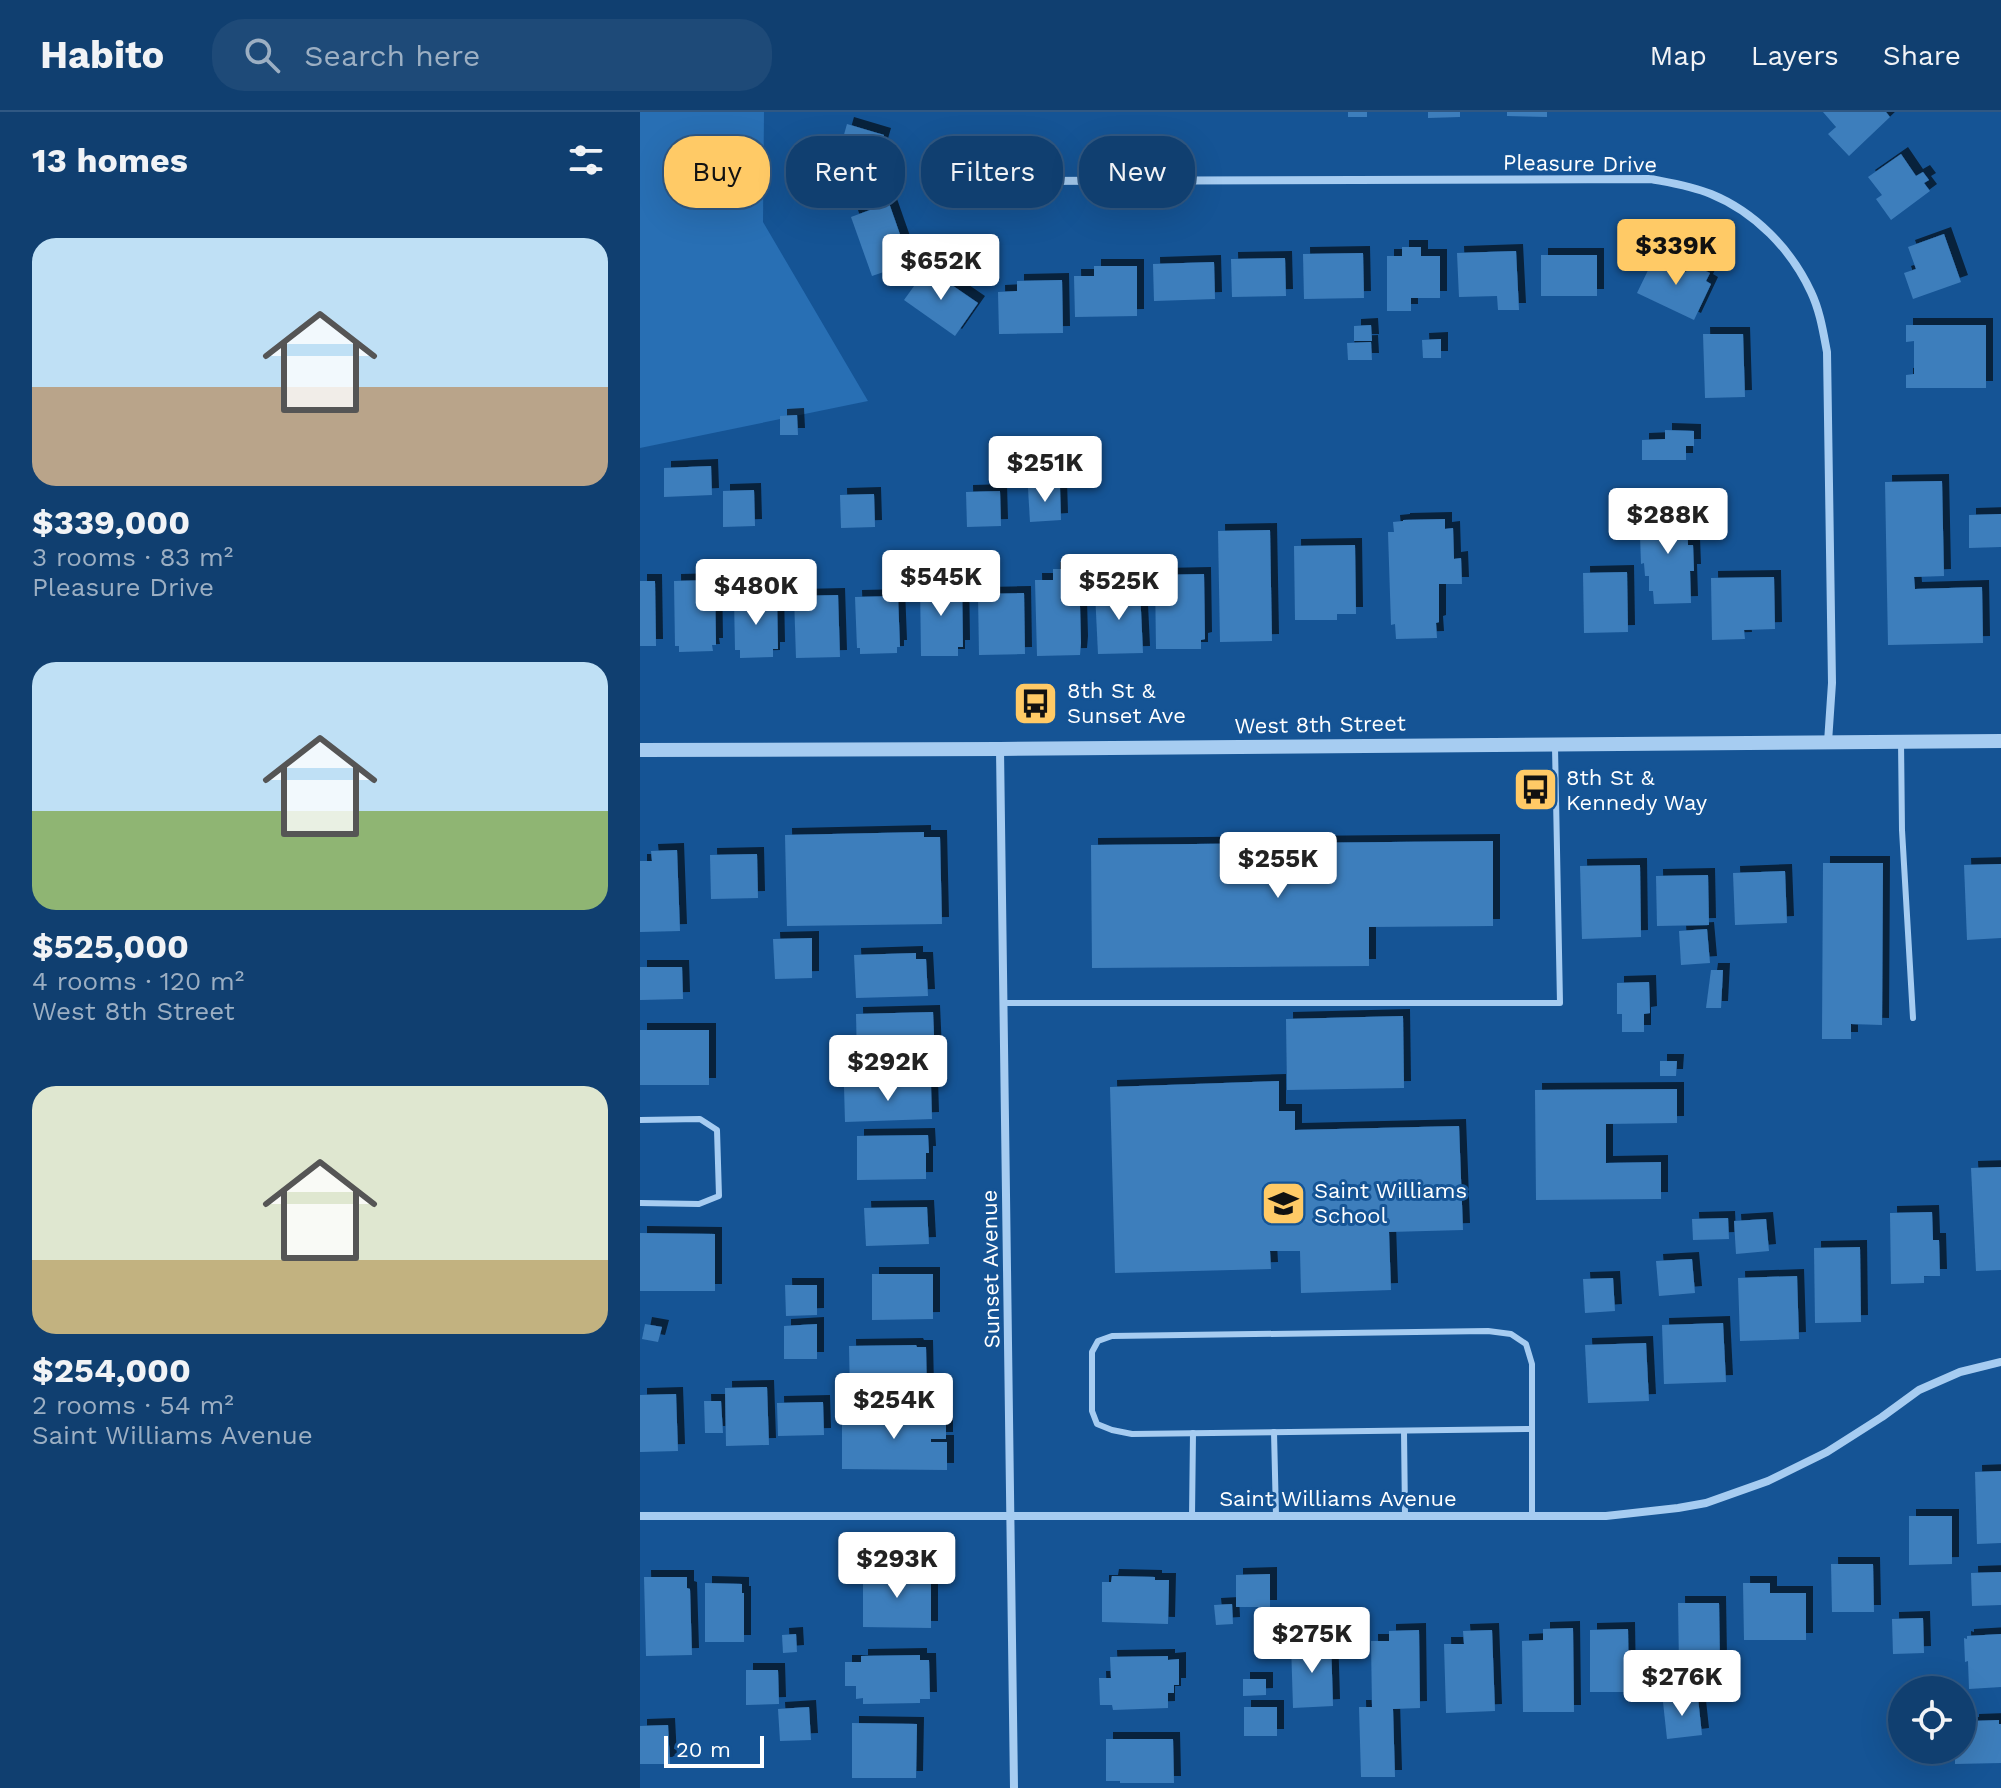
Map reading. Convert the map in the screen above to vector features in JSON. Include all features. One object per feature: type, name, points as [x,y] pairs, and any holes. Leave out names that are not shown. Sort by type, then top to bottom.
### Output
[{"type":"street","name":"Pleasure Drive","points":[[1063,181],[1651,179],[1682,184],[1712,194],[1740,209],[1765,228],[1786,251],[1811,291],[1827,352],[1832,683],[1828,742]]},
{"type":"street","name":"West 8th Street","points":[[640,750],[2001,741]]},
{"type":"street","name":"Sunset Avenue","points":[[1000,749],[1014,1788]]},
{"type":"street","name":"Saint Williams Avenue","points":[[640,1516],[1606,1516],[1678,1508],[1706,1503],[1768,1481],[1827,1452],[1919,1390],[1960,1372],[2001,1362]]},
{"type":"lane","points":[[1901,741],[1902,830],[1913,1018]]},
{"type":"lane","points":[[1004,1003],[1560,1003],[1555,744]]},
{"type":"lane","points":[[640,1120],[700,1119],[717,1130],[719,1196],[699,1204],[640,1203]]},
{"type":"lane","points":[[1532,1429],[1132,1434],[1097,1424],[1092,1411],[1092,1352],[1098,1341],[1112,1336],[1488,1331],[1511,1334],[1526,1344],[1532,1364],[1532,1429],[1532,1516]]},
{"type":"lane","points":[[1404,1431],[1405,1516]]},
{"type":"lane","points":[[1274,1432],[1276,1516]]},
{"type":"lane","points":[[1192,1516],[1193,1433]]},
{"type":"shaded area","points":[[640,112],[764,112],[764,136],[664,136],[664,208],[763,208],[763,222],[868,401],[640,448]]},
{"type":"building","points":[[1348,112],[1367,112],[1367,117],[1348,117]]},
{"type":"building","points":[[1428,112],[1460,112],[1460,117],[1428,118]]},
{"type":"building","points":[[1507,112],[1547,112],[1547,117],[1507,116]]},
{"type":"building","points":[[1823,112],[1886,112],[1890,117],[1849,156],[1828,134],[1836,127]]},
{"type":"building","points":[[847,124],[884,135],[884,136],[844,136]]},
{"type":"building","points":[[1901,154],[1916,176],[1923,172],[1929,180],[1924,183],[1930,191],[1891,220],[1876,199],[1882,195],[1868,177]]},
{"type":"building","points":[[875,208],[891,208],[910,263],[872,276],[851,217]]},
{"type":"building","points":[[1944,234],[1961,282],[1913,299],[1904,273],[1916,269],[1908,247]]},
{"type":"building","points":[[1402,247],[1421,247],[1421,256],[1440,256],[1440,298],[1411,298],[1411,311],[1387,311],[1387,256],[1402,256]]},
{"type":"building","points":[[1516,251],[1519,310],[1498,310],[1497,296],[1459,297],[1457,253]]},
{"type":"building","points":[[1363,253],[1364,298],[1304,299],[1303,254]]},
{"type":"building","points":[[1541,255],[1597,255],[1597,296],[1541,296]]},
{"type":"building","points":[[1285,258],[1286,296],[1232,297],[1231,259]]},
{"type":"building","points":[[1654,258],[1686,272],[1689,263],[1710,273],[1706,281],[1711,284],[1694,320],[1637,293]]},
{"type":"building","points":[[1214,262],[1215,299],[1154,301],[1153,264]]},
{"type":"building","points":[[1094,266],[1137,266],[1137,316],[1075,317],[1074,276],[1094,276]]},
{"type":"building","points":[[927,268],[978,303],[955,336],[904,300]]},
{"type":"building","points":[[1062,280],[1063,333],[999,334],[998,292],[1017,291],[1017,281]]},
{"type":"building","points":[[1371,325],[1372,341],[1354,341],[1354,326]]},
{"type":"building","points":[[1906,325],[1986,325],[1986,388],[1906,388],[1906,375],[1914,374],[1914,341],[1906,342]]},
{"type":"building","points":[[1703,334],[1743,334],[1745,397],[1705,398]]},
{"type":"building","points":[[1441,339],[1441,358],[1423,358],[1422,340]]},
{"type":"building","points":[[1371,342],[1372,360],[1348,360],[1347,343]]},
{"type":"building","points":[[797,415],[798,435],[780,435],[780,416]]},
{"type":"building","points":[[1665,430],[1694,431],[1694,446],[1686,446],[1686,460],[1642,460],[1642,440],[1665,439]]},
{"type":"building","points":[[711,466],[712,495],[664,497],[664,468]]},
{"type":"building","points":[[1942,481],[1944,576],[1914,577],[1915,589],[1982,587],[1983,643],[1888,645],[1885,482]]},
{"type":"building","points":[[1060,487],[1061,520],[1030,522],[1028,488]]},
{"type":"building","points":[[754,490],[755,526],[723,527],[723,491]]},
{"type":"building","points":[[1000,491],[1001,526],[967,527],[966,492]]},
{"type":"building","points":[[874,494],[875,527],[841,528],[840,495]]},
{"type":"building","points":[[1687,510],[1688,545],[1693,545],[1691,603],[1654,604],[1653,591],[1649,591],[1649,576],[1645,576],[1644,563],[1641,564],[1640,535],[1645,534],[1644,512]]},
{"type":"building","points":[[2001,514],[2001,547],[1969,548],[1969,515]]},
{"type":"building","points":[[1445,519],[1445,529],[1453,528],[1454,559],[1461,558],[1462,584],[1439,584],[1437,638],[1396,639],[1395,624],[1391,625],[1388,532],[1394,532],[1393,522]]},
{"type":"building","points":[[1270,530],[1272,641],[1220,642],[1218,531]]},
{"type":"building","points":[[1355,545],[1356,614],[1337,614],[1337,620],[1295,620],[1294,546]]},
{"type":"building","points":[[1053,569],[1079,569],[1080,655],[1037,656],[1035,580],[1053,580]]},
{"type":"building","points":[[1627,572],[1628,632],[1584,633],[1583,573]]},
{"type":"building","points":[[1204,574],[1205,639],[1201,640],[1201,649],[1156,649],[1155,575]]},
{"type":"building","points":[[1774,577],[1775,629],[1744,630],[1745,639],[1712,640],[1711,578]]},
{"type":"building","points":[[715,580],[716,645],[712,645],[713,651],[679,652],[679,646],[675,646],[674,581]]},
{"type":"building","points":[[640,581],[655,581],[656,646],[640,646]]},
{"type":"building","points":[[962,581],[963,647],[958,647],[958,656],[921,656],[920,582]]},
{"type":"building","points":[[1140,590],[1143,653],[1098,654],[1095,592]]},
{"type":"building","points":[[1024,593],[1025,654],[979,655],[978,594]]},
{"type":"building","points":[[838,595],[840,657],[796,658],[794,596]]},
{"type":"building","points":[[898,596],[900,647],[897,647],[897,653],[860,654],[860,648],[857,648],[855,597]]},
{"type":"building","points":[[777,597],[778,649],[773,649],[773,657],[740,658],[740,650],[735,650],[734,598]]},
{"type":"building","points":[[924,832],[924,837],[940,837],[942,924],[787,926],[785,835]]},
{"type":"building","points":[[1493,841],[1493,926],[1369,927],[1369,966],[1092,968],[1091,845]]},
{"type":"building","points":[[677,850],[680,931],[640,932],[640,861],[652,861],[651,851]]},
{"type":"building","points":[[757,854],[758,898],[711,899],[710,855]]},
{"type":"building","points":[[1823,863],[1883,863],[1882,1025],[1851,1024],[1851,1039],[1822,1039]]},
{"type":"building","points":[[2001,864],[2001,938],[1967,940],[1964,865]]},
{"type":"building","points":[[1640,865],[1641,937],[1582,939],[1580,866]]},
{"type":"building","points":[[1785,871],[1787,923],[1735,925],[1733,873]]},
{"type":"building","points":[[1708,875],[1709,925],[1657,926],[1656,876]]},
{"type":"building","points":[[1707,929],[1710,963],[1681,965],[1679,931]]},
{"type":"building","points":[[812,938],[812,978],[775,979],[773,939]]},
{"type":"building","points":[[916,953],[916,959],[926,959],[928,996],[856,998],[854,955]]},
{"type":"building","points":[[640,967],[682,967],[683,999],[640,1000]]},
{"type":"building","points":[[1711,970],[1723,970],[1721,1008],[1706,1008]]},
{"type":"building","points":[[1649,982],[1650,1013],[1644,1014],[1644,1032],[1622,1032],[1622,1014],[1617,1014],[1617,983]]},
{"type":"building","points":[[933,1012],[935,1057],[857,1059],[856,1014]]},
{"type":"building","points":[[1403,1016],[1404,1088],[1287,1090],[1286,1019]]},
{"type":"building","points":[[640,1030],[709,1030],[709,1085],[640,1085]]},
{"type":"building","points":[[1660,1061],[1677,1061],[1676,1076],[1660,1076]]},
{"type":"building","points":[[1279,1081],[1279,1111],[1295,1111],[1295,1130],[1459,1126],[1463,1230],[1389,1232],[1391,1290],[1301,1293],[1300,1251],[1270,1251],[1271,1269],[1115,1273],[1110,1087]]},
{"type":"building","points":[[931,1085],[932,1119],[845,1122],[844,1086]]},
{"type":"building","points":[[1677,1089],[1677,1123],[1606,1124],[1606,1163],[1661,1162],[1661,1199],[1536,1200],[1535,1090]]},
{"type":"building","points":[[928,1135],[926,1179],[857,1180],[857,1136]]},
{"type":"building","points":[[2001,1167],[2001,1270],[1976,1271],[1971,1168]]},
{"type":"building","points":[[927,1207],[929,1244],[866,1246],[864,1208]]},
{"type":"building","points":[[1932,1212],[1933,1240],[1939,1240],[1940,1276],[1924,1276],[1924,1283],[1891,1284],[1890,1213]]},
{"type":"building","points":[[1728,1218],[1729,1239],[1693,1240],[1692,1219]]},
{"type":"building","points":[[1766,1219],[1769,1251],[1736,1254],[1734,1221]]},
{"type":"building","points":[[640,1233],[715,1234],[715,1291],[640,1291]]},
{"type":"building","points":[[1860,1247],[1861,1322],[1815,1323],[1814,1248]]},
{"type":"building","points":[[1692,1259],[1695,1293],[1659,1296],[1656,1261]]},
{"type":"building","points":[[872,1274],[933,1274],[933,1319],[872,1320]]},
{"type":"building","points":[[1797,1276],[1799,1339],[1740,1341],[1738,1278]]},
{"type":"building","points":[[1613,1278],[1615,1311],[1585,1313],[1583,1279]]},
{"type":"building","points":[[785,1285],[817,1285],[817,1315],[786,1316]]},
{"type":"building","points":[[1723,1323],[1726,1382],[1664,1384],[1662,1325]]},
{"type":"building","points":[[645,1324],[662,1327],[658,1342],[642,1339]]},
{"type":"building","points":[[817,1324],[817,1359],[784,1359],[784,1326]]},
{"type":"building","points":[[1646,1343],[1649,1401],[1588,1403],[1585,1345]]},
{"type":"building","points":[[849,1346],[926,1347],[927,1395],[850,1396]]},
{"type":"building","points":[[767,1387],[769,1445],[726,1446],[725,1388]]},
{"type":"building","points":[[676,1394],[678,1451],[640,1452],[640,1395]]},
{"type":"building","points":[[704,1401],[721,1401],[723,1433],[705,1433]]},
{"type":"building","points":[[823,1402],[824,1435],[778,1436],[777,1403]]},
{"type":"building","points":[[842,1413],[946,1413],[946,1439],[931,1439],[931,1442],[947,1442],[947,1470],[842,1469]]},
{"type":"building","points":[[2001,1471],[2001,1543],[1977,1544],[1975,1472]]},
{"type":"building","points":[[1909,1516],[1952,1516],[1952,1564],[1909,1565]]},
{"type":"building","points":[[1831,1564],[1873,1564],[1874,1612],[1832,1612]]},
{"type":"building","points":[[863,1572],[931,1572],[931,1628],[863,1627]]},
{"type":"building","points":[[2001,1572],[2001,1605],[1972,1606],[1971,1573]]},
{"type":"building","points":[[1270,1574],[1270,1607],[1236,1607],[1236,1575]]},
{"type":"building","points":[[1112,1576],[1169,1580],[1168,1624],[1102,1622],[1102,1582],[1111,1582]]},
{"type":"building","points":[[644,1577],[687,1577],[692,1655],[646,1656]]},
{"type":"building","points":[[705,1583],[742,1584],[744,1642],[705,1642]]},
{"type":"building","points":[[1743,1583],[1770,1583],[1770,1593],[1806,1593],[1806,1640],[1744,1640]]},
{"type":"building","points":[[1678,1603],[1719,1603],[1720,1664],[1679,1665]]},
{"type":"building","points":[[1232,1604],[1233,1624],[1216,1625],[1214,1605]]},
{"type":"building","points":[[1923,1618],[1924,1653],[1893,1654],[1892,1619]]},
{"type":"building","points":[[1573,1628],[1574,1712],[1523,1712],[1522,1641],[1543,1640],[1543,1629]]},
{"type":"building","points":[[1628,1629],[1629,1692],[1590,1692],[1590,1630]]},
{"type":"building","points":[[1419,1630],[1420,1708],[1393,1709],[1395,1777],[1361,1777],[1359,1707],[1372,1707],[1371,1641],[1389,1641],[1389,1631]]},
{"type":"building","points":[[1492,1630],[1495,1711],[1446,1713],[1444,1644],[1464,1644],[1463,1631]]},
{"type":"building","points":[[796,1634],[797,1652],[783,1653],[782,1635]]},
{"type":"building","points":[[2001,1634],[2001,1687],[1976,1689],[1976,1676],[1969,1676],[1968,1661],[1965,1662],[1964,1638],[1967,1639],[1967,1636]]},
{"type":"building","points":[[1331,1642],[1333,1706],[1293,1708],[1291,1644]]},
{"type":"building","points":[[920,1655],[920,1660],[929,1660],[930,1699],[920,1699],[920,1703],[863,1704],[863,1698],[856,1699],[856,1686],[845,1686],[845,1662],[861,1662],[861,1656]]},
{"type":"building","points":[[1168,1656],[1168,1660],[1179,1659],[1179,1685],[1174,1685],[1174,1693],[1168,1693],[1168,1708],[1113,1710],[1112,1705],[1100,1705],[1099,1678],[1111,1678],[1110,1657]]},
{"type":"building","points":[[746,1670],[778,1670],[779,1704],[746,1705]]},
{"type":"building","points":[[1243,1679],[1266,1679],[1266,1695],[1243,1696]]},
{"type":"building","points":[[1698,1698],[1702,1735],[1667,1739],[1663,1702]]},
{"type":"building","points":[[809,1707],[811,1740],[780,1741],[778,1709]]},
{"type":"building","points":[[1244,1707],[1277,1707],[1277,1736],[1244,1736]]},
{"type":"building","points":[[1999,1720],[2001,1763],[1976,1764],[1976,1721]]},
{"type":"building","points":[[852,1723],[917,1724],[916,1778],[852,1778]]},
{"type":"building","points":[[668,1725],[670,1764],[640,1764],[640,1726]]},
{"type":"building","points":[[1106,1739],[1173,1739],[1174,1783],[1106,1781]]},
{"type":"place","name":"8th St & Sunset Ave","points":[[1036,703]]},
{"type":"place","name":"8th St & Kennedy Way","points":[[1535,790]]},
{"type":"place","name":"Saint Williams School","points":[[1283,1203]]}]
